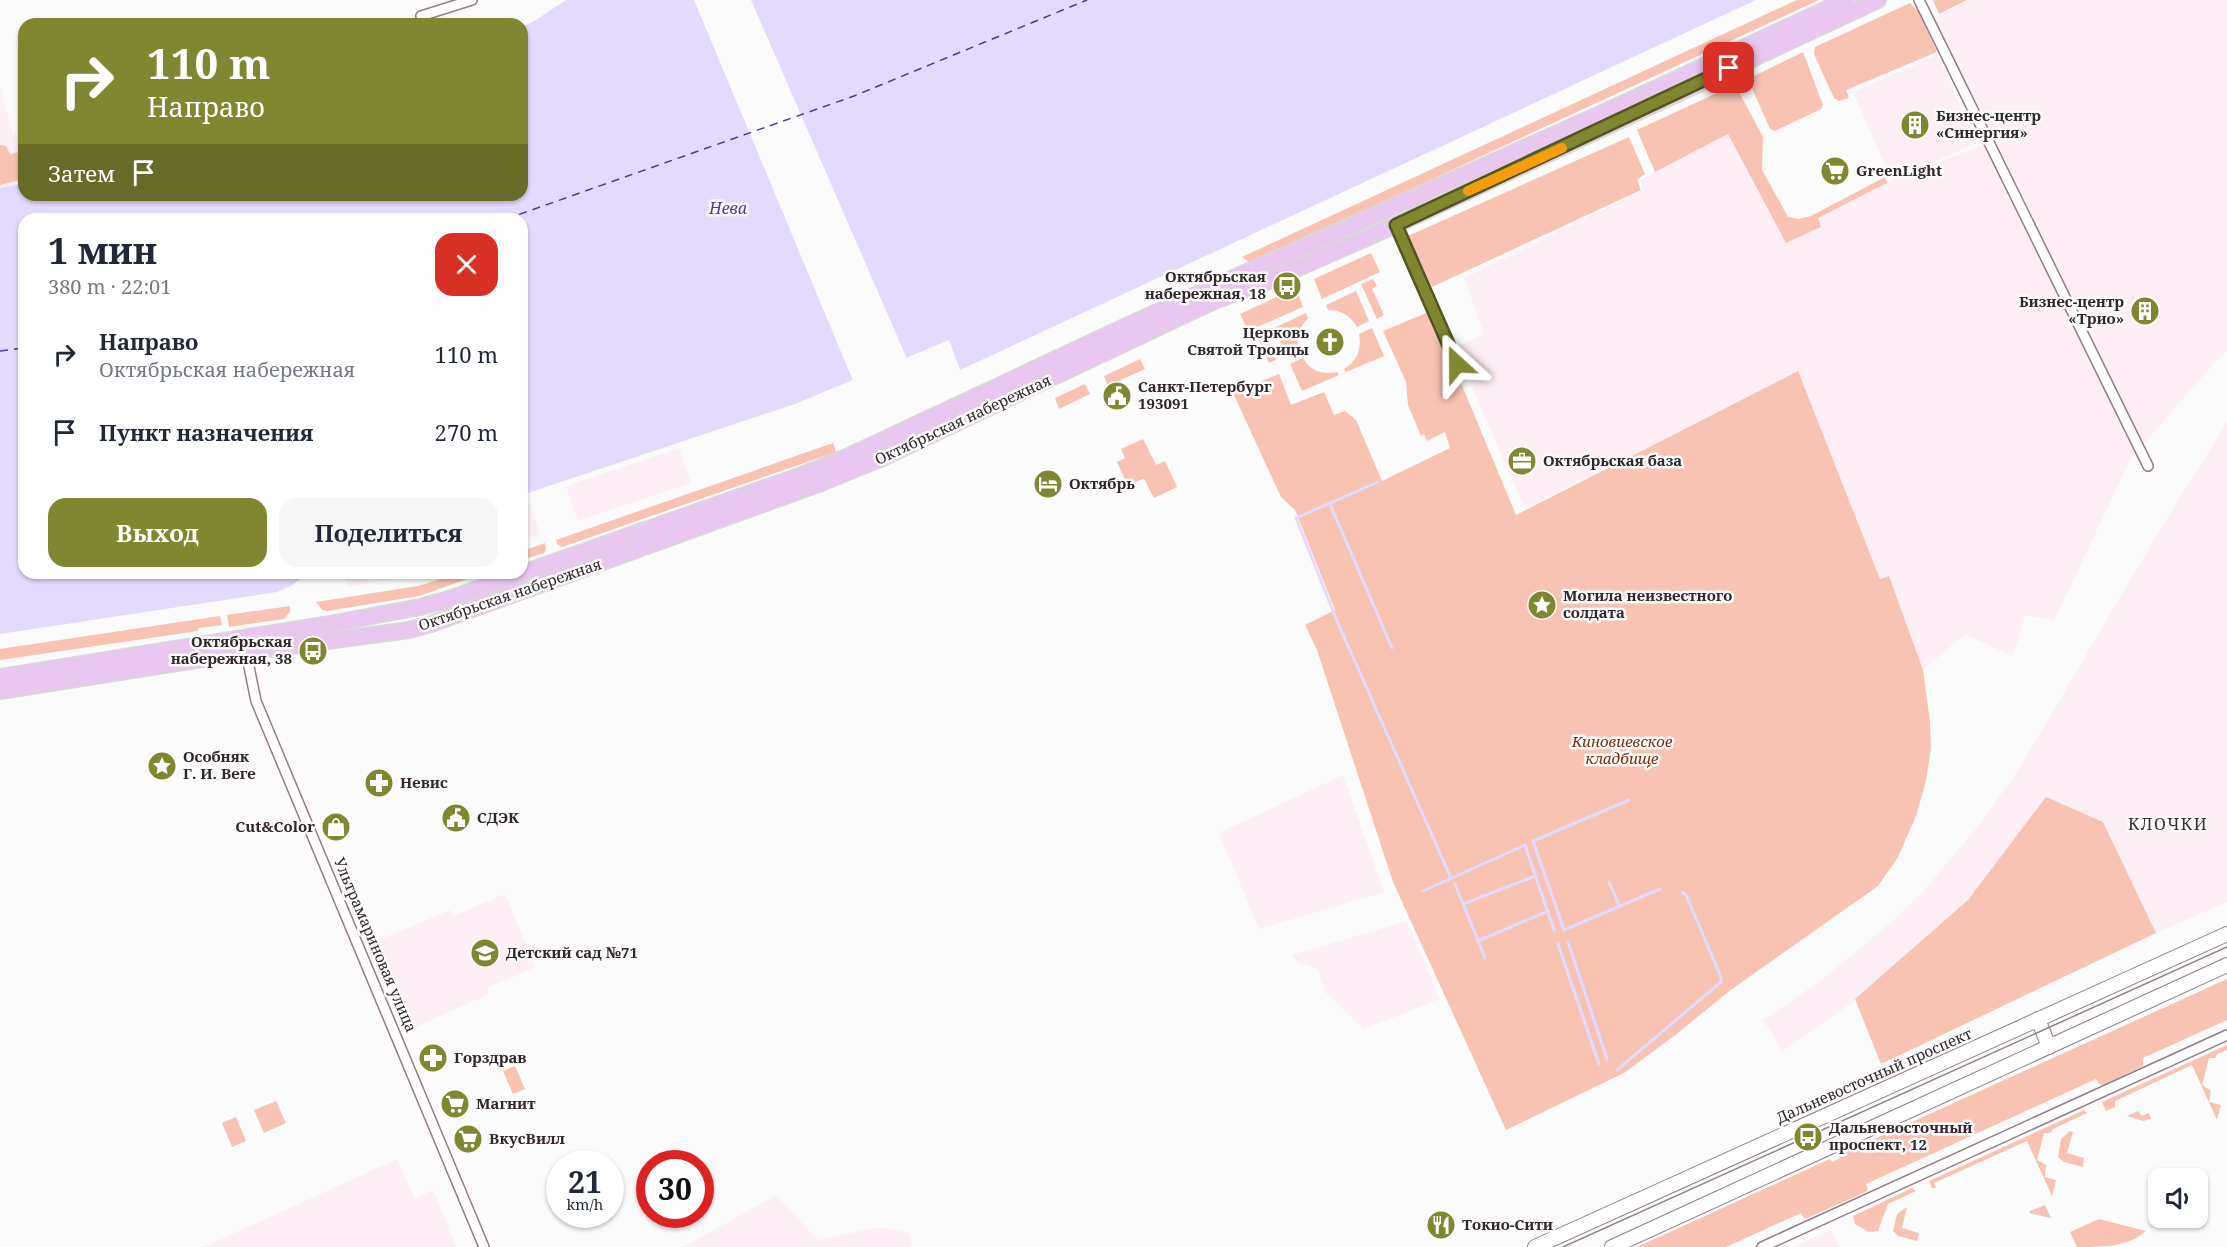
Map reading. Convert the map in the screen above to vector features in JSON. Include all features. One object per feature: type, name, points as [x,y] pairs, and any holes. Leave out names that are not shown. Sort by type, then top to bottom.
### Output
[{"type":"main road","name":"Октябрьская набережная","points":[[528,571],[799,476],[874,446],[1133,323],[1618,106],[1846,0]]},
{"type":"main road","name":"Октябрьская набережная","points":[[0,692],[246,651],[409,630],[821,483],[952,425],[1214,301],[1266,282],[1396,225],[1878,0]]},
{"type":"main road","name":"Октябрьская набережная","points":[[0,677],[324,625],[420,607],[506,579]]},
{"type":"main road","name":"Дальневосточный проспект","points":[[1535,1247],[2227,934]]},
{"type":"main road","points":[[1612,1247],[2227,965]]},
{"type":"main road","points":[[2038,1019],[2049,1047]]},
{"type":"street","points":[[420,16],[472,0]]},
{"type":"street","points":[[1918,0],[2148,465]]},
{"type":"street","points":[[1396,225],[1457,364]]},
{"type":"street","name":"Ультрамариновая улица","points":[[246,651],[256,701],[484,1247]]},
{"type":"street","points":[[1762,1247],[2227,1035]]},
{"type":"shaded area","points":[[1970,0],[2227,0],[2227,351],[2131,458],[2054,621],[2025,615],[2013,657],[1965,634],[1923,670],[1889,576],[1880,579],[1798,371],[1525,509],[1455,348],[1484,334],[1464,278],[1643,190],[1640,180],[1728,134],[1786,243],[1821,227],[1818,218],[1892,181],[1853,92],[1937,55],[1977,143],[1893,180],[1993,141],[1931,19]]},
{"type":"shaded area","points":[[0,85],[12,133],[15,133],[18,139],[18,184],[0,188]]},
{"type":"shaded area","points":[[2227,422],[2227,902],[2156,933],[2103,822],[2047,798],[1968,900],[1850,1004],[1783,1051],[1763,1020],[1822,980],[1888,925],[1921,894],[1984,819],[2020,767],[2162,526]]},
{"type":"shaded area","points":[[679,448],[691,483],[578,521],[566,486]]},
{"type":"shaded area","points":[[528,499],[540,534],[528,538]]},
{"type":"shaded area","points":[[346,579],[391,579],[348,587]]},
{"type":"shaded area","points":[[1343,775],[1384,892],[1259,929],[1219,833]]},
{"type":"shaded area","points":[[505,894],[536,967],[487,988],[489,994],[411,1029],[375,942],[450,910],[453,916]]},
{"type":"shaded area","points":[[1407,921],[1440,999],[1364,1029],[1325,992],[1318,969],[1296,962],[1292,955]]},
{"type":"shaded area","points":[[397,1159],[415,1199],[433,1190],[456,1247],[204,1247]]},
{"type":"shaded area","points":[[776,1195],[818,1240],[880,1227],[909,1233],[912,1247],[683,1247]]},
{"type":"shaded area","points":[[1831,1230],[1839,1247],[1793,1247]]},
{"type":"green space","points":[[1797,0],[1819,0],[1253,262],[1242,257]]},
{"type":"green space","points":[[1933,0],[1967,0],[1939,14]]},
{"type":"green space","points":[[1910,3],[1919,12],[1937,52],[1846,90],[1849,98],[1839,101],[1834,98],[1814,54],[1815,47]]},
{"type":"green space","points":[[1803,52],[1823,105],[1821,109],[1775,131],[1770,129],[1748,79]]},
{"type":"green space","points":[[1732,86],[1739,92],[1763,137],[1762,170],[1788,217],[1799,219],[1811,216],[1885,177],[1887,183],[1818,218],[1821,227],[1786,243],[1728,134],[1655,172],[1637,130]]},
{"type":"green space","points":[[1629,137],[1645,174],[1637,180],[1641,190],[1432,287],[1408,236]]},
{"type":"green space","points":[[0,145],[6,146],[10,154],[18,152],[18,180],[0,185]]},
{"type":"green space","points":[[1371,253],[1380,272],[1322,299],[1314,279]]},
{"type":"green space","points":[[1373,279],[1377,286],[1372,289],[1384,315],[1377,319],[1361,284]]},
{"type":"green space","points":[[1296,288],[1303,307],[1248,331],[1240,314]]},
{"type":"green space","points":[[1356,291],[1369,321],[1357,327],[1349,317],[1341,312],[1328,310],[1326,305]]},
{"type":"green space","name":"Киновиевское кладбище","points":[[1431,311],[1516,515],[1798,371],[1880,579],[1889,576],[1923,670],[1930,722],[1931,748],[1926,781],[1916,816],[1898,857],[1878,886],[1732,989],[1624,1073],[1506,1130],[1393,882],[1317,650],[1305,625],[1335,610],[1295,510],[1281,497],[1233,393],[1279,374],[1291,405],[1324,392],[1334,415],[1345,411],[1356,420],[1382,481],[1450,448],[1445,432],[1427,441],[1424,434],[1421,436],[1408,405],[1406,382],[1383,331]]},
{"type":"green space","points":[[1306,313],[1308,318],[1299,334],[1299,352],[1287,358],[1274,328]]},
{"type":"green space","points":[[1372,328],[1384,356],[1346,372],[1344,369],[1358,354],[1359,334]]},
{"type":"green space","points":[[1263,329],[1277,359],[1269,363],[1256,333]]},
{"type":"green space","points":[[1303,358],[1317,371],[1337,372],[1339,375],[1302,391],[1290,364]]},
{"type":"green space","points":[[1140,359],[1145,369],[1108,386],[1104,376]]},
{"type":"green space","points":[[1085,384],[1090,394],[1059,409],[1055,398]]},
{"type":"green space","points":[[1143,439],[1156,465],[1165,461],[1177,487],[1154,498],[1144,479],[1127,484],[1117,462],[1125,458],[1121,449]]},
{"type":"green space","points":[[833,443],[836,452],[562,547],[557,544],[556,540]]},
{"type":"green space","points":[[545,543],[546,549],[544,553],[528,558],[528,549]]},
{"type":"green space","points":[[441,579],[467,579],[419,596],[327,611],[322,610],[316,602],[418,586]]},
{"type":"green space","points":[[290,606],[290,612],[284,619],[229,627],[227,615]]},
{"type":"green space","points":[[220,616],[222,625],[198,628],[198,631],[0,660],[0,649]]},
{"type":"green space","points":[[2046,797],[2103,822],[2156,933],[1881,1064],[1855,999],[1968,900]]},
{"type":"green space","points":[[2227,979],[2227,1020],[2143,1058],[2143,1066],[2103,1085],[2099,1084],[2096,1079],[1866,1184],[1868,1190],[1866,1192],[1807,1218],[1804,1218],[1801,1213],[1726,1247],[1637,1247],[1830,1159],[1832,1162],[1840,1158],[1839,1155]]},
{"type":"green space","points":[[2227,1045],[2227,1050],[2217,1054],[2215,1058],[2209,1058],[2202,1085],[2211,1091],[2209,1102],[2221,1105],[2217,1120],[2192,1065],[2115,1101],[2115,1107],[2106,1111],[2102,1102]]},
{"type":"green space","points":[[515,1066],[525,1089],[513,1094],[503,1071]]},
{"type":"green space","points":[[276,1101],[286,1123],[264,1133],[254,1110]]},
{"type":"green space","points":[[2084,1110],[2087,1113],[2053,1129],[2050,1133],[2044,1133],[2037,1160],[2046,1165],[2045,1177],[2056,1180],[2052,1196],[2027,1141],[1934,1183],[1936,1188],[1932,1188],[1929,1181]]},
{"type":"green space","points":[[2138,1111],[2142,1116],[2149,1113],[2151,1119],[2143,1121],[2127,1116]]},
{"type":"green space","points":[[236,1117],[246,1141],[232,1147],[222,1123]]},
{"type":"green space","points":[[2070,1131],[2073,1132],[2067,1153],[2084,1158],[2083,1167],[2064,1162],[2058,1157],[2061,1139]]},
{"type":"green space","points":[[1912,1188],[1916,1191],[1888,1204],[1878,1231],[1869,1232],[1855,1224],[1853,1216]]},
{"type":"green space","points":[[2045,1205],[2051,1218],[2029,1213],[2030,1211]]},
{"type":"green space","points":[[1907,1207],[1902,1228],[1919,1233],[1917,1241],[1898,1236],[1893,1231],[1897,1214]]},
{"type":"green space","points":[[2099,1219],[2146,1231],[2123,1243],[2077,1247],[2070,1232]]},
{"type":"water","name":"Нева","points":[[566,0],[1756,0],[960,370],[949,340],[795,404],[528,493],[528,213],[18,213],[18,579],[300,579],[277,592],[0,634],[0,188],[18,184],[18,201],[528,201],[528,24]]},
{"type":"pier","points":[[694,0],[751,0],[908,361],[854,383]]},
{"type":"waterway","points":[[1378,482],[1296,518],[1337,621],[1451,878]]},
{"type":"waterway","points":[[1330,504],[1392,648]]},
{"type":"waterway","points":[[1629,800],[1533,841],[1564,930],[1660,889]]},
{"type":"waterway","points":[[1423,891],[1525,845],[1554,930]]},
{"type":"waterway","points":[[1463,904],[1535,876]]},
{"type":"waterway","points":[[1609,882],[1620,907]]},
{"type":"waterway","points":[[1455,884],[1485,958]]},
{"type":"waterway","points":[[1617,1070],[1721,982],[1721,977],[1686,895],[1682,892]]},
{"type":"waterway","points":[[1478,941],[1548,911]]},
{"type":"waterway","points":[[1568,942],[1607,1059]]},
{"type":"waterway","points":[[1558,944],[1599,1064]]},
{"type":"ferry route","points":[[523,213],[854,96],[1087,0]]},
{"type":"ferry route","points":[[0,351],[18,349]]},
{"type":"tram line","points":[[1563,1247],[2227,947]]},
{"type":"slow traffic","points":[[1468,191],[1562,148]]},
{"type":"place","name":"Бизнес-центр «Синергия»","points":[[1915,125]]},
{"type":"place","name":"GreenLight","points":[[1835,171]]},
{"type":"place","name":"Октябрьская набережная, 18","points":[[1287,286]]},
{"type":"place","name":"Бизнес-центр «Трио»","points":[[2145,311]]},
{"type":"place","name":"Церковь Святой Троицы","points":[[1330,342]]},
{"type":"place","name":"Санкт-Петербург 193091","points":[[1117,396]]},
{"type":"place","name":"Октябрьская база","points":[[1522,461]]},
{"type":"place","name":"Октябрь","points":[[1048,484]]},
{"type":"place","name":"Могила неизвестного солдата","points":[[1542,605]]},
{"type":"place","name":"Октябрьская набережная, 38","points":[[313,651]]},
{"type":"place","name":"Особняк Г. И. Веге","points":[[162,766]]},
{"type":"place","name":"Невис","points":[[379,783]]},
{"type":"place","name":"СДЭК","points":[[456,818]]},
{"type":"place","name":"Cut&Color","points":[[336,827]]},
{"type":"place","name":"Детский сад №71","points":[[485,953]]},
{"type":"place","name":"Горздрав","points":[[433,1058]]},
{"type":"place","name":"Магнит","points":[[455,1104]]},
{"type":"place","name":"Дальневосточный проспект, 12","points":[[1808,1137]]},
{"type":"place","name":"ВкусВилл","points":[[468,1139]]},
{"type":"place","name":"Токио-Сити","points":[[1441,1225]]},
{"type":"district","name":"КЛОЧКИ","points":[[2168,824]]},
{"type":"route","points":[[1457,364],[1396,225],[1729,68]]}]
